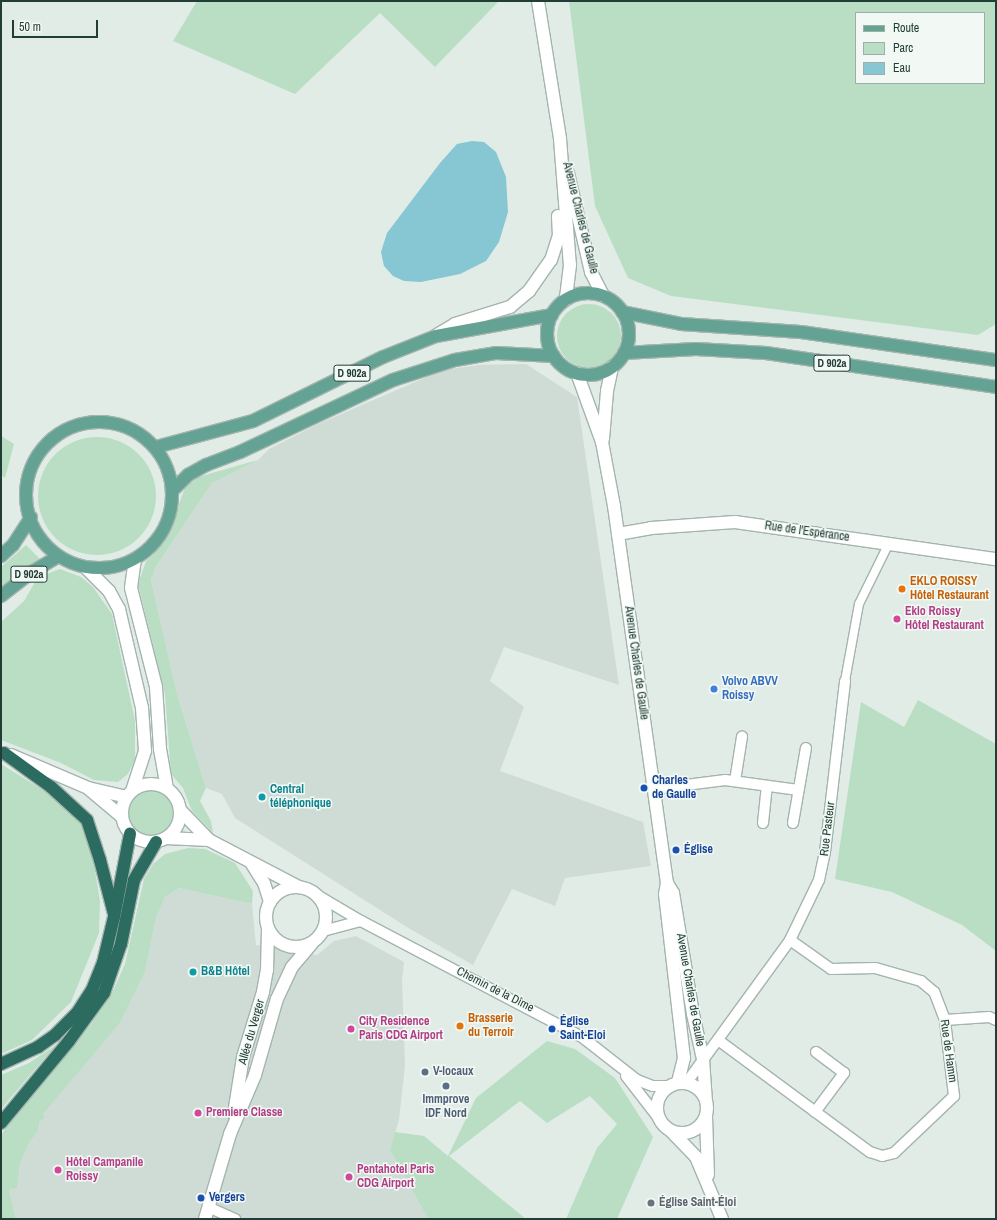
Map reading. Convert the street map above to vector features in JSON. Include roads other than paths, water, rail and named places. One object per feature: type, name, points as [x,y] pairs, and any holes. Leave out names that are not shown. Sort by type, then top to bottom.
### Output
[{"type":"highway","points":[[3,752],[51,787],[87,820],[100,860],[114,917]]},
{"type":"highway","points":[[1,1064],[38,1047],[55,1034],[77,1013],[92,990],[103,963],[114,917],[130,834]]},
{"type":"highway","points":[[1,1123],[69,1041],[104,993],[122,944],[134,880],[161,840]]},
{"type":"main road","points":[[584,294],[603,296],[622,312],[629,333],[624,353],[612,367],[590,375],[577,373],[560,364],[554,356],[547,336],[552,315],[566,300],[584,294]]},
{"type":"main road","name":"D 902a","points":[[622,312],[681,324],[801,332],[996,360]]},
{"type":"main road","name":"D 902a","points":[[156,447],[253,421],[383,357],[436,336],[552,315]]},
{"type":"main road","name":"D 902a","points":[[624,353],[696,349],[766,353],[996,387]]},
{"type":"main road","name":"D 902a","points":[[172,491],[188,475],[206,465],[240,452],[393,380],[455,360],[496,353],[554,356]]},
{"type":"main road","points":[[99,421],[121,425],[142,435],[156,447],[168,470],[172,491],[171,512],[163,531],[151,547],[135,559],[110,567],[85,567],[59,556],[45,544],[34,528],[30,517],[26,491],[30,472],[40,452],[56,436],[76,425],[99,421]]},
{"type":"main road","name":"D 902a","points":[[1,556],[13,545],[30,517]]},
{"type":"main road","name":"D 902a","points":[[1,596],[32,572],[59,556]]},
{"type":"street","name":"Avenue Charles de Gaulle","points":[[538,1],[560,139],[591,272],[603,296]]},
{"type":"street","name":"Avenue Charles de Gaulle","points":[[560,139],[570,266],[566,300]]},
{"type":"street","points":[[436,336],[456,324],[510,307],[529,291],[544,272],[559,236],[556,166],[560,139]]},
{"type":"street","name":"Avenue Charles de Gaulle","points":[[602,442],[607,391],[612,367]]},
{"type":"street","name":"Avenue Charles de Gaulle","points":[[577,373],[602,442],[618,534],[667,883],[665,894],[684,1058],[678,1084]]},
{"type":"street","name":"Rue de l'Espérance","points":[[618,534],[651,528],[735,522],[996,559]]},
{"type":"street","name":"Rue Pasteur","points":[[678,1084],[704,1059],[790,940],[819,880],[825,852],[845,681],[859,604],[889,543]]},
{"type":"street","points":[[135,559],[131,588],[156,687],[160,749],[167,788],[177,800],[180,810],[177,826],[161,840]]},
{"type":"street","points":[[85,567],[109,591],[119,609],[142,708],[145,751],[121,816]]},
{"type":"street","points":[[735,782],[742,737]]},
{"type":"street","points":[[793,823],[806,748]]},
{"type":"street","points":[[3,752],[88,788],[129,793],[150,783],[167,788]]},
{"type":"street","points":[[654,789],[725,780],[798,790]]},
{"type":"street","points":[[762,823],[768,786]]},
{"type":"street","points":[[88,788],[121,816],[130,834],[147,842],[161,840],[209,840]]},
{"type":"street","points":[[180,810],[209,840],[251,863],[317,895],[326,912],[323,931]]},
{"type":"street","points":[[251,863],[264,883],[270,902]]},
{"type":"street","name":"Avenue Charles de Gaulle","points":[[667,883],[673,893],[693,1014],[704,1059],[706,1098]]},
{"type":"street","points":[[299,887],[282,890],[270,902],[266,911],[268,929],[274,938],[291,947],[311,944],[323,931],[361,921]]},
{"type":"street","name":"Chemin de la Dîme","points":[[317,895],[361,921],[582,1036],[621,1069],[637,1080],[652,1086],[678,1084]]},
{"type":"street","name":"Allée du Verger","points":[[230,1134],[243,1057],[264,992],[267,970],[268,929]]},
{"type":"street","name":"Rue de Hamm","points":[[718,1040],[870,1152],[882,1156],[894,1153],[954,1096],[945,1020],[934,992],[921,981],[875,968],[831,969],[790,940]]},
{"type":"street","name":"Allée du Verger","points":[[205,1219],[230,1134],[255,1075],[277,999],[292,967],[311,944]]},
{"type":"street","points":[[945,1020],[990,1017],[996,1020]]},
{"type":"street","points":[[815,1112],[844,1073],[816,1052]]},
{"type":"street","name":"Chemin de la Dîme","points":[[621,1069],[660,1120]]},
{"type":"street","points":[[709,1182],[706,1098],[695,1086],[678,1084],[658,1098],[657,1113],[660,1120],[696,1157],[709,1182],[722,1219]]},
{"type":"street","points":[[671,1131],[679,1133],[692,1131],[702,1124],[706,1116]]},
{"type":"street","points":[[208,1207],[235,1219]]},
{"type":"water","points":[[472,141],[484,142],[496,152],[506,177],[508,212],[499,242],[486,261],[460,274],[421,282],[404,281],[393,276],[384,266],[381,252],[387,233],[440,163],[457,144]]},
{"type":"place","name":"EKLO ROISSY Hôtel Restaurant","points":[[902,589]]},
{"type":"place","name":"Eklo Roissy Hôtel Restaurant","points":[[897,619]]},
{"type":"place","name":"Volvo ABVV Roissy","points":[[714,689]]},
{"type":"place","name":"Charles de Gaulle","points":[[644,788]]},
{"type":"place","name":"Central téléphonique","points":[[262,797]]},
{"type":"place","name":"Église","points":[[676,850]]},
{"type":"place","name":"B&B Hôtel","points":[[193,972]]},
{"type":"place","name":"Brasserie du Terroir","points":[[460,1026]]},
{"type":"place","name":"City Residence Paris CDG Airport","points":[[351,1029]]},
{"type":"place","name":"Église Saint-Eloi","points":[[552,1029]]},
{"type":"place","name":"V-locaux","points":[[425,1072]]},
{"type":"place","name":"Immprove IDF Nord","points":[[446,1086]]},
{"type":"place","name":"Premiere Classe","points":[[198,1113]]},
{"type":"place","name":"Hôtel Campanile Roissy","points":[[58,1170]]},
{"type":"place","name":"Pentahotel Paris CDG Airport","points":[[349,1177]]},
{"type":"place","name":"Vergers","points":[[201,1198]]},
{"type":"place","name":"Église Saint-Éloi","points":[[651,1203]]}]
